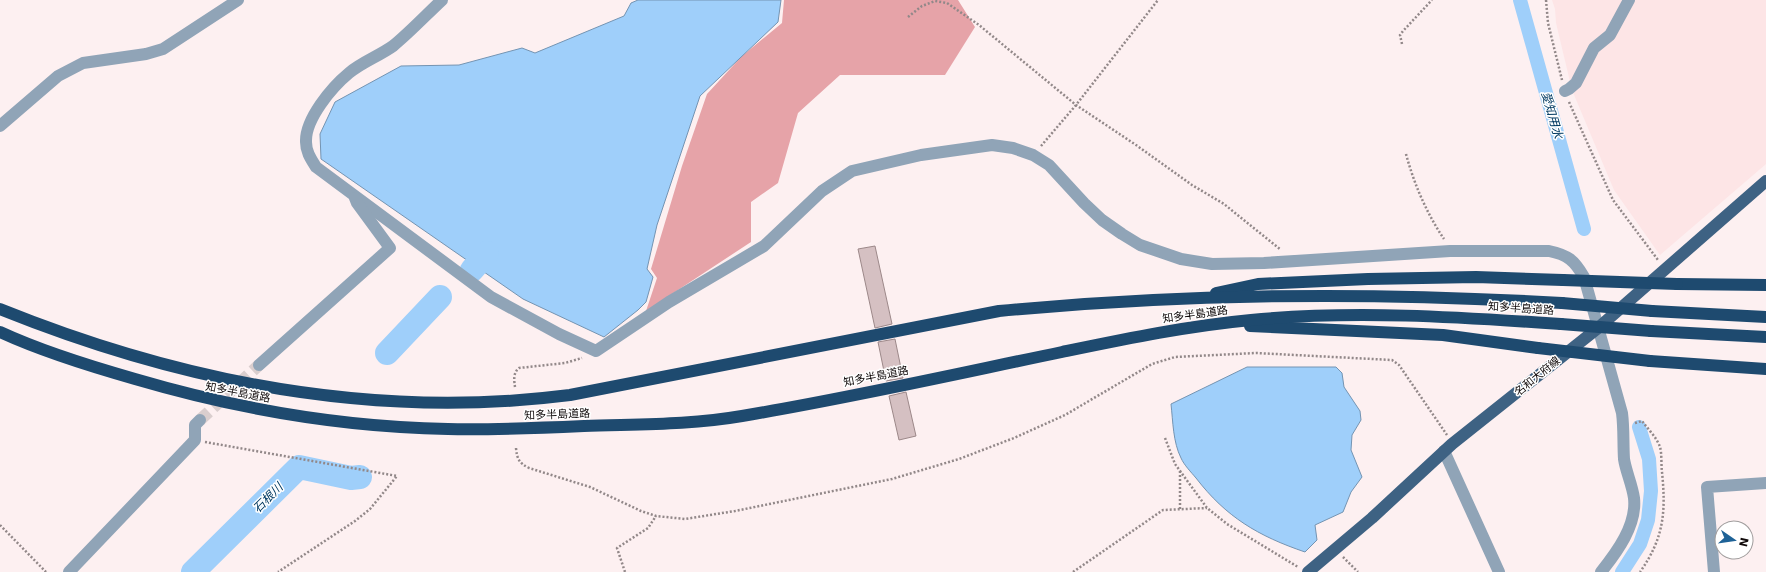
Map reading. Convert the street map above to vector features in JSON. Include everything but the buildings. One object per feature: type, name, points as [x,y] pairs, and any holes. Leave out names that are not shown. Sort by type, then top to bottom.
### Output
[{"type":"highway","points":[[1184,299],[1258,284],[1368,278],[1468,277],[1677,284],[1766,285]]},
{"type":"highway","name":"知多半島道路","points":[[0,309],[114,351],[197,374],[284,390],[342,397],[447,403],[537,400],[570,396],[999,312],[1042,307],[1184,299],[1375,296],[1474,298],[1652,311],[1766,317]]},
{"type":"highway","name":"知多半島道路","points":[[0,332],[27,344],[108,372],[192,396],[281,413],[338,421],[424,428],[493,429],[666,423],[740,416],[1135,337],[1210,325],[1295,316],[1343,315],[1472,318],[1651,331],[1766,337]]},
{"type":"highway","points":[[1210,325],[1443,335],[1650,361],[1766,369]]},
{"type":"main road","name":"名和大府線","points":[[1304,570],[1334,550],[1448,447],[1598,328],[1766,181]]},
{"type":"street","points":[[0,126],[58,76],[82,64],[146,54],[163,49],[238,0]]},
{"type":"street","points":[[442,0],[392,46],[369,59],[348,74],[322,102],[312,120],[306,142],[309,156],[316,167],[492,297],[559,334],[596,351],[669,302],[764,246],[822,191],[852,171],[921,155],[992,145],[1013,148],[1033,155],[1049,165],[1102,220],[1140,245],[1181,259],[1212,264],[1291,262],[1450,251],[1549,251],[1562,254],[1576,263],[1584,277],[1622,413],[1625,461],[1634,498],[1633,513],[1622,543],[1601,572]]},
{"type":"street","points":[[1565,91],[1576,83],[1594,48],[1610,35],[1630,0]]},
{"type":"street","points":[[259,365],[390,248],[357,203],[355,195]]},
{"type":"street","points":[[69,572],[195,440],[195,425],[200,420]]},
{"type":"street","points":[[1448,447],[1499,572]]},
{"type":"street","points":[[1714,572],[1707,487],[1766,483]]},
{"type":"path","points":[[1033,155],[1076,105],[1158,0]]},
{"type":"path","points":[[1402,44],[1400,35],[1402,31],[1432,0]]},
{"type":"path","points":[[1546,0],[1548,23],[1565,91],[1614,200],[1664,269]]},
{"type":"path","points":[[908,17],[922,6],[935,1],[947,3],[979,25],[1076,105],[1192,185],[1224,204],[1286,254],[1291,262]]},
{"type":"path","points":[[1406,154],[1411,173],[1431,220],[1450,251]]},
{"type":"path","points":[[515,388],[514,377],[519,368],[565,363],[596,351]]},
{"type":"path","points":[[516,448],[517,458],[521,464],[590,487],[641,511],[656,516],[685,519],[736,511],[892,479],[959,459],[1014,438],[1064,415],[1152,364],[1175,357],[1256,353],[1392,360],[1399,365],[1448,447]]},
{"type":"path","points":[[1632,424],[1642,421],[1660,447],[1665,495],[1665,510],[1660,532],[1648,560],[1640,572]]},
{"type":"path","points":[[1165,438],[1175,464],[1207,508],[1227,524],[1304,570]]},
{"type":"path","points":[[195,440],[397,476],[370,509],[356,521],[278,572]]},
{"type":"path","points":[[1180,471],[1180,509]]},
{"type":"path","points":[[1073,572],[1163,510],[1207,508]]},
{"type":"path","points":[[625,572],[617,548],[648,528],[656,516]]},
{"type":"path","points":[[0,525],[46,572]]},
{"type":"path","points":[[1334,550],[1358,572]]},
{"type":"shaded area","points":[[784,0],[958,0],[975,27],[945,75],[840,75],[798,113],[778,183],[751,202],[751,242],[646,311],[657,278],[651,269],[682,166],[707,94],[742,56],[782,23]]},
{"type":"shaded area","points":[[1552,0],[1766,0],[1766,164],[1660,255],[1614,190],[1572,90]]},
{"type":"water","points":[[638,0],[781,0],[778,22],[700,96],[657,225],[647,269],[653,277],[646,302],[604,337],[523,299],[321,159],[320,134],[335,102],[401,66],[459,65],[522,48],[535,53],[624,16],[631,3]]},
{"type":"water","points":[[1247,367],[1336,367],[1342,373],[1344,387],[1360,411],[1361,420],[1352,435],[1351,450],[1362,477],[1351,492],[1343,512],[1315,525],[1317,540],[1305,552],[1258,532],[1231,514],[1207,492],[1182,461],[1178,452],[1171,404]]},
{"type":"waterway","name":"愛知用水","points":[[1520,0],[1584,229]]},
{"type":"waterway","name":"石根川","points":[[472,270],[487,253]]},
{"type":"waterway","name":"石根川","points":[[387,353],[440,297]]},
{"type":"waterway","name":"愛知用水","points":[[1622,572],[1640,544],[1648,520],[1651,491],[1649,459],[1639,427]]},
{"type":"waterway","name":"石根川","points":[[193,572],[299,467],[351,478],[360,477]]},
{"type":"tunnel","points":[[200,420],[259,365]]}]
